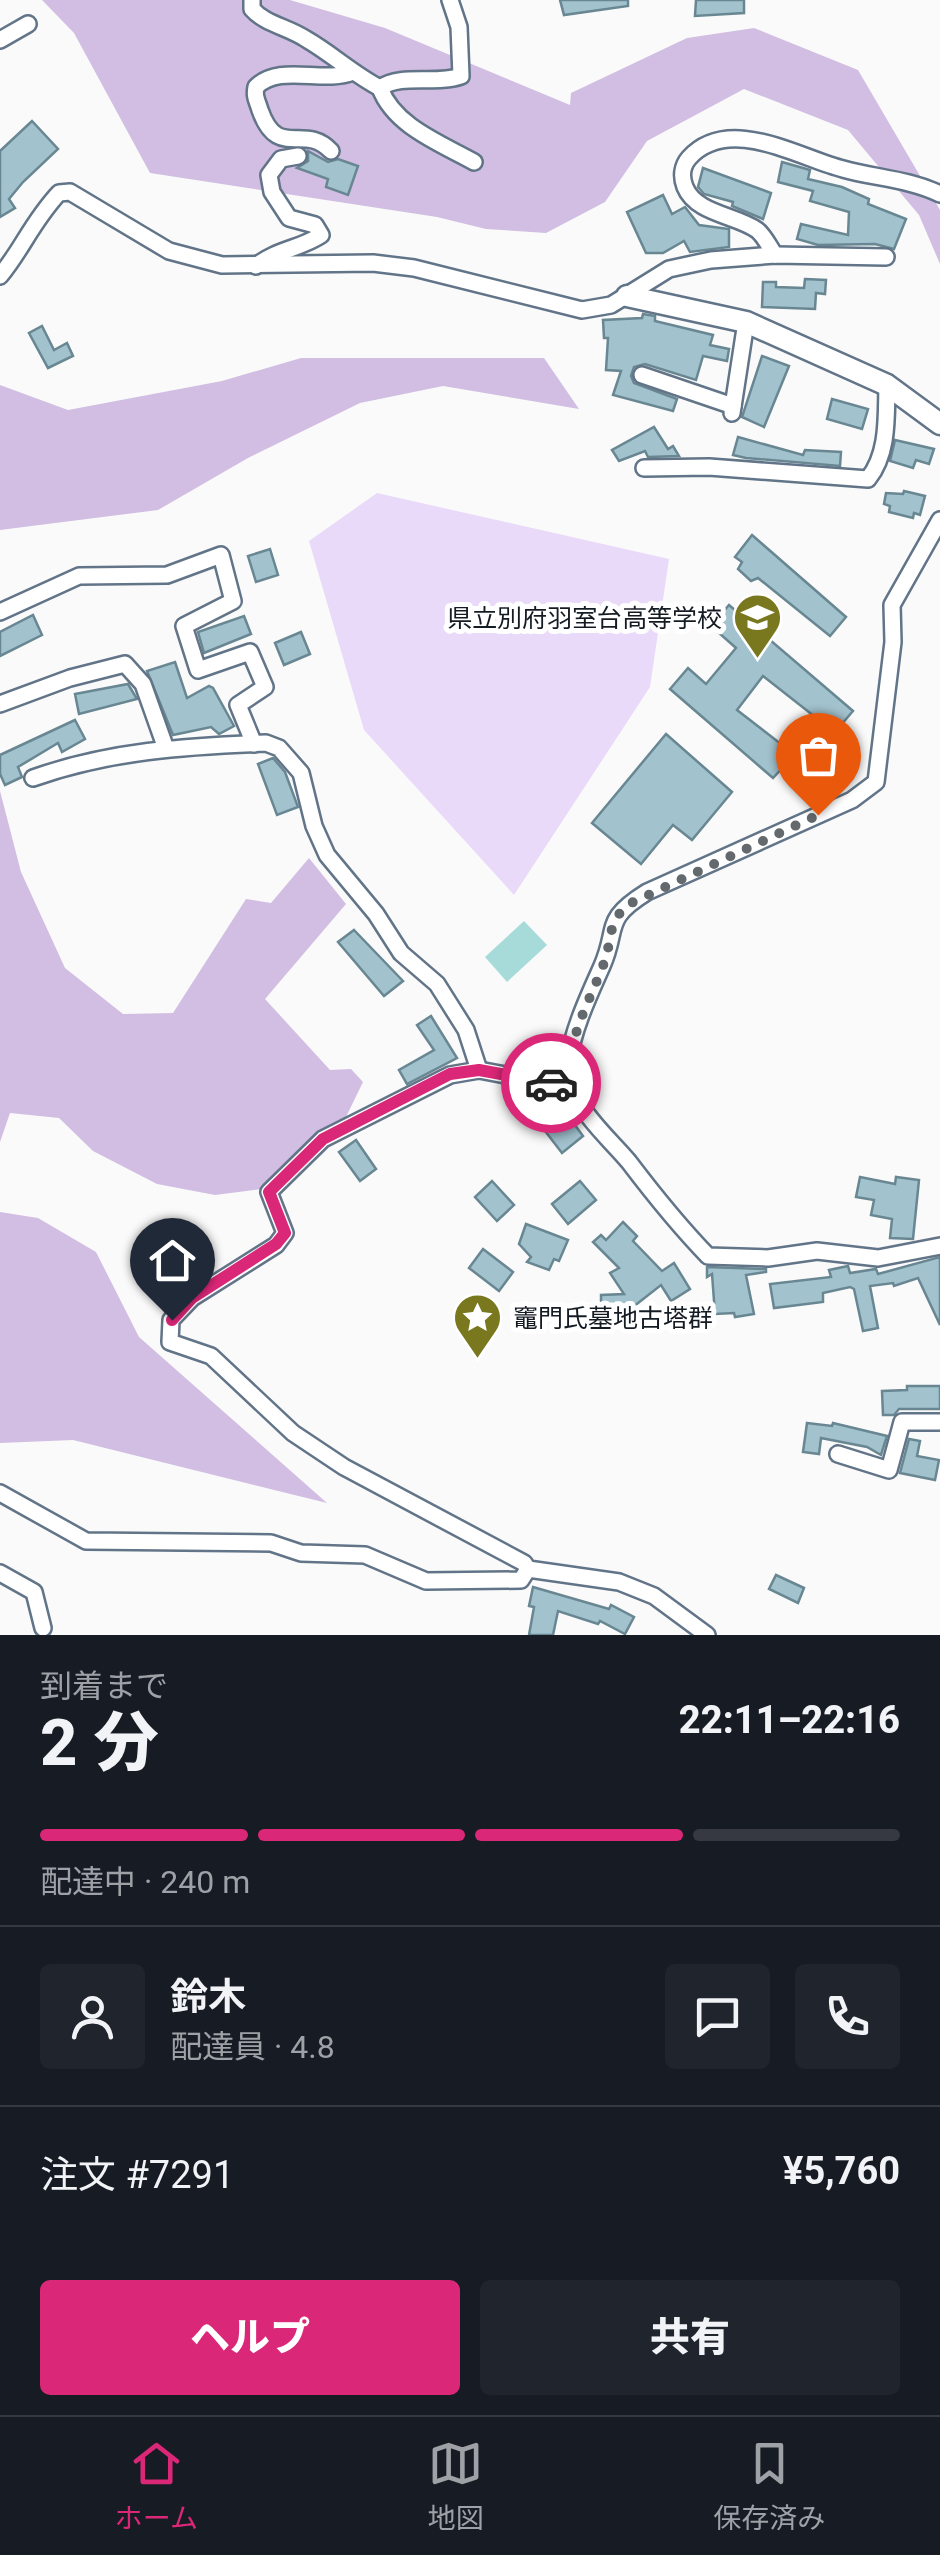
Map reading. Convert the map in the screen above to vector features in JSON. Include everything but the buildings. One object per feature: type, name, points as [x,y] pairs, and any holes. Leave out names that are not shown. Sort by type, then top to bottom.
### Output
[{"type":"street","points":[[252,0],[252,9],[261,20],[278,23],[307,39],[380,88],[386,105],[407,122],[474,162]]},
{"type":"street","points":[[380,88],[391,80],[443,82],[461,76],[459,27],[450,0]]},
{"type":"street","points":[[0,40],[28,24]]},
{"type":"street","points":[[331,151],[308,140],[268,132],[254,98],[256,87],[271,76],[338,78],[353,72]]},
{"type":"street","points":[[774,255],[758,230],[690,196],[683,184],[683,172],[684,163],[694,153],[712,144],[746,140],[774,144],[840,169],[922,185],[940,194]]},
{"type":"street","points":[[256,266],[271,254],[321,235],[316,225],[288,218],[272,192],[269,175],[281,159],[298,156]]},
{"type":"street","points":[[0,276],[34,220],[59,193],[70,192],[169,251],[222,265],[374,263],[414,268],[582,310],[611,305],[669,269],[711,260],[774,255],[886,257]]},
{"type":"street","points":[[627,296],[746,322],[887,385],[940,424]]},
{"type":"street","points":[[642,374],[733,410],[746,322]]},
{"type":"street","points":[[644,468],[709,466],[868,478],[884,442],[887,385]]},
{"type":"street","points":[[940,520],[892,604],[893,642],[876,782],[852,800],[625,906],[611,924],[604,964],[574,1036],[569,1062],[571,1083],[586,1115],[666,1214],[708,1256],[768,1258],[817,1251],[878,1258],[940,1246]]},
{"type":"street","points":[[0,612],[79,576],[167,575],[222,555],[233,601],[184,626],[198,670],[250,652],[265,688],[238,705],[254,744]]},
{"type":"street","points":[[0,704],[70,678],[125,664],[143,684],[165,746]]},
{"type":"street","points":[[33,778],[64,767],[165,746],[254,744],[278,748],[301,773],[314,826],[327,855],[376,914],[401,953],[437,984],[466,1030],[479,1070]]},
{"type":"street","points":[[528,1570],[524,1562],[344,1467],[293,1433],[211,1356],[170,1342],[172,1320],[192,1298],[276,1244],[285,1233],[269,1192],[323,1139],[450,1074],[479,1070],[548,1083],[571,1083]]},
{"type":"street","points":[[838,1454],[889,1470],[902,1422],[940,1422]]},
{"type":"street","points":[[0,1493],[86,1541],[270,1544],[301,1552],[364,1556],[426,1581],[522,1580],[528,1570]]},
{"type":"street","points":[[528,1570],[618,1582],[654,1596],[707,1635]]},
{"type":"street","points":[[0,1573],[34,1592],[42,1628]]},
{"type":"shaded area","points":[[42,0],[290,0],[385,28],[570,105],[571,93],[687,38],[754,28],[858,70],[940,210],[940,264],[919,215],[848,130],[744,89],[647,141],[605,202],[546,233],[486,229],[437,217],[150,173],[74,33]]},
{"type":"shaded area","points":[[301,358],[544,358],[579,409],[443,386],[360,403],[248,458],[158,510],[0,530],[0,385],[68,410],[222,381]]},
{"type":"shaded area","points":[[377,493],[669,559],[650,687],[514,895],[364,730],[309,541]]},
{"type":"shaded area","points":[[0,791],[21,872],[65,968],[123,1014],[173,1013],[246,899],[271,903],[309,858],[346,904],[265,999],[330,1070],[351,1069],[363,1082],[346,1117],[306,1147],[269,1188],[215,1195],[157,1184],[93,1151],[59,1118],[10,1113],[0,1142]]},
{"type":"shaded area","points":[[0,1212],[38,1218],[96,1252],[139,1337],[327,1503],[73,1440],[0,1443]]},
{"type":"water","points":[[524,921],[547,945],[507,982],[485,957]]},
{"type":"way so far","points":[[551,1083],[571,1083],[569,1062],[574,1036],[592,984],[604,964],[611,924],[625,906],[647,892],[818,815]]},
{"type":"place","name":"県立別府羽室台高等学校","points":[[757,660]]},
{"type":"place","name":"竈門氏墓地古塔群","points":[[478,1360]]},
{"type":"route","points":[[172,1320],[192,1298],[276,1244],[285,1233],[269,1192],[323,1139],[450,1074],[479,1070],[551,1083]]}]
